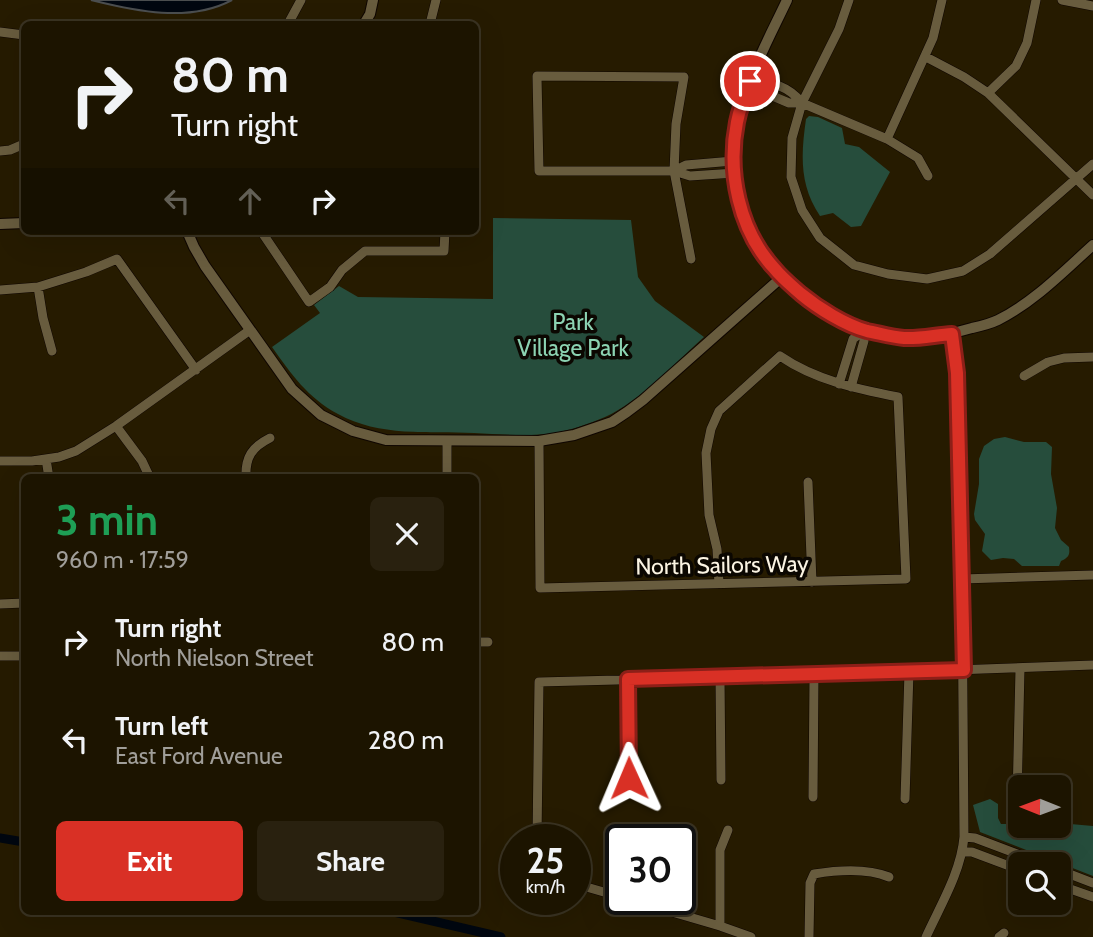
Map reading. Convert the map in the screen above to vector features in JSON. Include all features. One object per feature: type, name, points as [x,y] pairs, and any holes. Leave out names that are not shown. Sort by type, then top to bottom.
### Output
[{"type":"street","points":[[290,21],[301,0]]},
{"type":"street","points":[[366,21],[373,0]]},
{"type":"street","points":[[431,21],[436,0]]},
{"type":"street","points":[[787,0],[741,103],[736,123],[733,161],[736,189],[751,235],[772,266],[811,302],[864,330],[904,338],[952,334],[996,321],[1034,297],[1093,245]]},
{"type":"street","points":[[849,0],[839,29],[802,103],[792,138],[791,177],[802,210],[820,238],[855,265],[888,274],[927,279],[963,271],[990,254],[1093,164]]},
{"type":"street","points":[[887,139],[926,57],[942,0]]},
{"type":"street","points":[[988,93],[1016,66],[1027,43],[1036,0]]},
{"type":"street","points":[[1062,0],[1093,6]]},
{"type":"street","points":[[0,32],[21,35]]},
{"type":"street","points":[[926,57],[988,93],[1093,195]]},
{"type":"street","points":[[691,259],[674,171],[676,124],[684,77],[537,76],[539,171],[674,171],[690,176],[735,173]]},
{"type":"street","points":[[750,81],[764,80],[795,94],[802,103],[887,139],[918,158],[928,176]]},
{"type":"street","points":[[0,151],[21,145]]},
{"type":"street","points":[[674,171],[686,165],[733,161]]},
{"type":"street","points":[[0,224],[21,223]]},
{"type":"street","points":[[189,235],[205,266],[292,389],[321,415],[353,432],[386,440],[539,441],[560,438],[612,422],[627,412],[782,277]]},
{"type":"street","points":[[264,235],[309,302],[330,287],[342,270],[365,251],[444,251],[445,235]]},
{"type":"street","points":[[0,290],[38,287],[117,259],[195,370]]},
{"type":"street","points":[[38,287],[52,351]]},
{"type":"street","points":[[0,461],[32,461],[76,451],[116,426],[250,330]]},
{"type":"street","points":[[839,384],[853,339],[864,330]]},
{"type":"street","points":[[719,584],[717,549],[709,515],[706,453],[710,429],[719,411],[780,356],[807,371],[851,387],[864,341],[864,330]]},
{"type":"street","points":[[926,937],[953,879],[964,838],[962,579],[957,373],[952,334]]},
{"type":"street","points":[[1024,376],[1048,362],[1065,358],[1093,358]]},
{"type":"street","name":"North Sailors Way","points":[[539,441],[540,588],[906,579],[898,397],[851,387]]},
{"type":"street","points":[[116,426],[142,461],[148,474]]},
{"type":"street","points":[[247,474],[249,458],[256,445],[270,438]]},
{"type":"street","points":[[447,441],[447,474]]},
{"type":"street","points":[[46,459],[48,474]]},
{"type":"street","points":[[808,482],[812,582]]},
{"type":"street","points":[[962,579],[1093,575]]},
{"type":"street","points":[[0,604],[21,603]]},
{"type":"street","points":[[479,642],[488,642]]},
{"type":"street","points":[[0,656],[21,656]]},
{"type":"street","points":[[537,824],[539,682],[814,676],[1093,665]]},
{"type":"street","points":[[1018,775],[1020,669]]},
{"type":"street","points":[[905,799],[909,672]]},
{"type":"street","points":[[813,797],[814,676]]},
{"type":"street","points":[[720,677],[721,780]]},
{"type":"street","points":[[628,679],[629,778]]},
{"type":"street","points":[[720,926],[720,850],[728,830]]},
{"type":"street","points":[[964,838],[975,838],[1012,852]]},
{"type":"street","points":[[962,852],[972,852],[1008,866]]},
{"type":"street","points":[[809,937],[810,883],[814,874],[874,871],[889,877]]},
{"type":"street","points":[[1071,875],[1093,883]]},
{"type":"street","points":[[1071,889],[1093,897]]},
{"type":"street","points":[[682,915],[751,937]]},
{"type":"green space","points":[[809,116],[818,117],[842,128],[845,144],[859,147],[890,172],[861,226],[851,227],[833,213],[820,216],[813,204],[803,169],[804,132]]},
{"type":"green space","name":"Park Village Park","points":[[493,218],[631,220],[638,277],[655,301],[704,337],[656,381],[618,410],[599,420],[573,428],[534,435],[387,430],[354,421],[327,408],[309,393],[272,347],[320,313],[314,305],[339,286],[358,297],[493,299]]},
{"type":"green space","points":[[1005,437],[1024,442],[1046,442],[1052,447],[1051,474],[1057,508],[1055,528],[1061,540],[1069,547],[1068,556],[1059,566],[1022,566],[1014,559],[991,560],[982,551],[985,534],[974,514],[979,484],[979,459],[984,446],[994,439]]},
{"type":"green space","points":[[990,799],[998,804],[1001,824],[1008,824],[1008,838],[1071,838],[1071,824],[1093,826],[1093,876],[1071,867],[1071,852],[1031,852],[980,832],[973,805]]},
{"type":"shaded area","points":[[91,0],[232,0],[198,11],[162,13]]},
{"type":"waterway","points":[[0,838],[21,842]]},
{"type":"waterway","points":[[407,915],[501,937]]},
{"type":"route","points":[[629,778],[628,679],[964,670],[957,373],[952,334],[904,338],[864,330],[811,302],[772,266],[751,235],[736,189],[733,161],[736,123],[750,81]]}]
